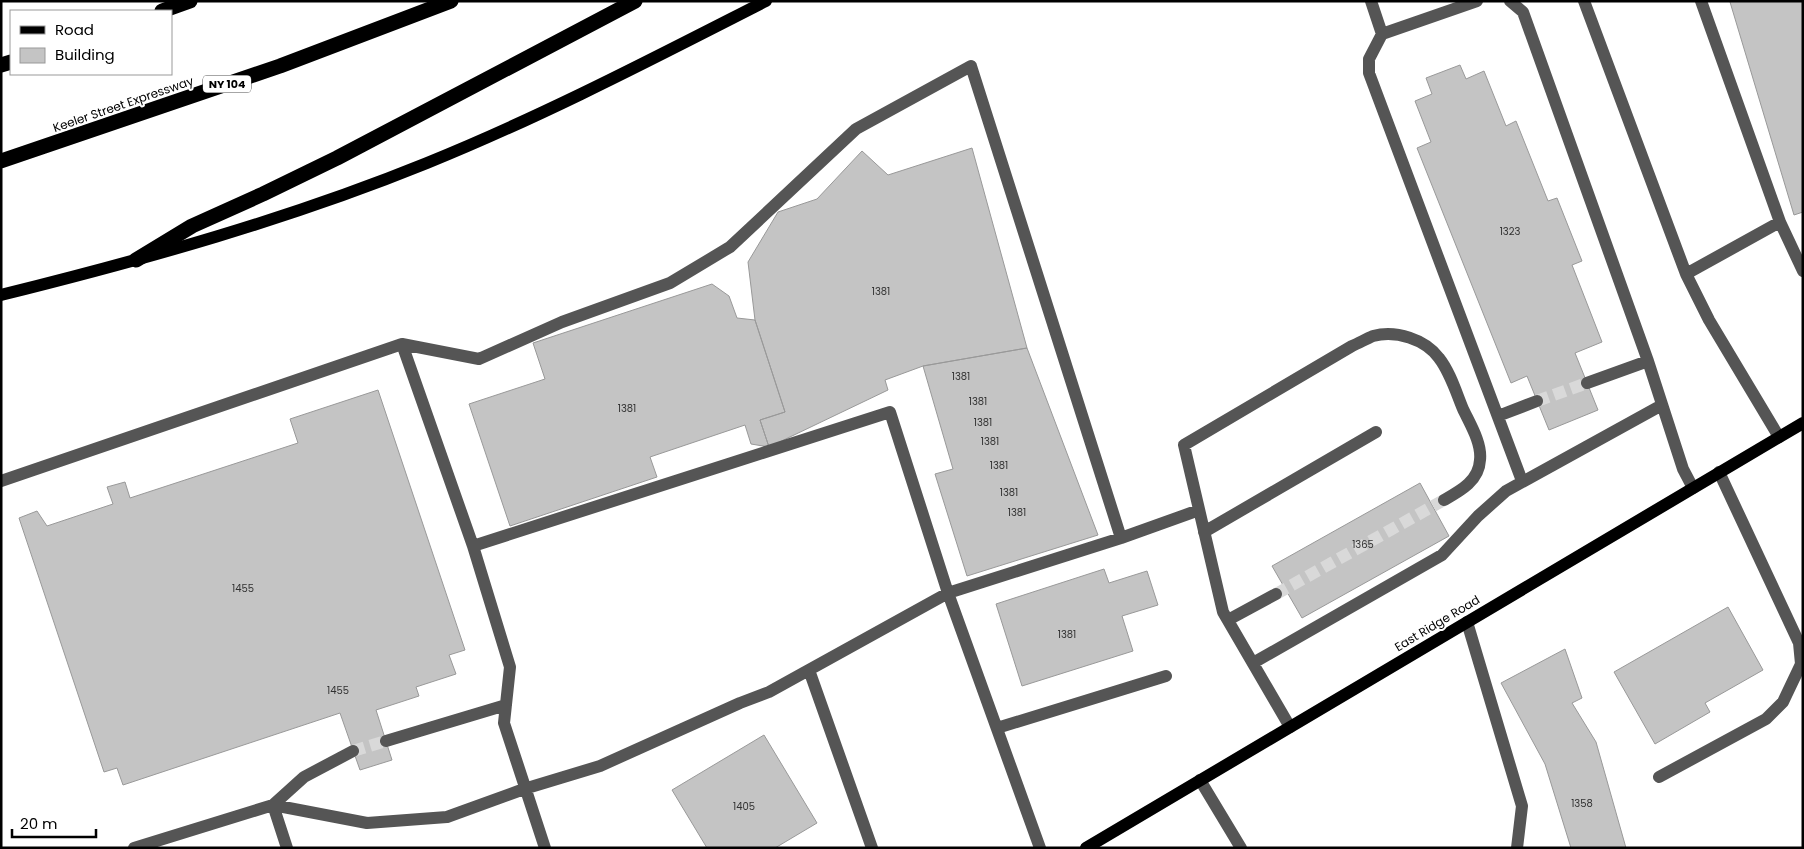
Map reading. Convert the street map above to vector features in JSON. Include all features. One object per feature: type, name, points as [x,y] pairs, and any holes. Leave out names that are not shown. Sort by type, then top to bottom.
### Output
[{"type":"highway","points":[[165,10],[190,1]]},
{"type":"highway","name":"Keeler Street Expressway","points":[[1,161],[288,63],[451,1]]},
{"type":"highway","points":[[136,260],[192,226],[337,158],[635,1]]},
{"type":"main road","points":[[1,295],[136,260],[233,232],[293,213],[428,163],[559,105],[766,1]]},
{"type":"main road","name":"East Ridge Road","points":[[1086,848],[1803,422]]},
{"type":"lane","points":[[1371,1],[1382,34]]},
{"type":"lane","points":[[1477,1],[1382,34],[1369,59],[1369,73],[1522,481]]},
{"type":"lane","points":[[1510,1],[1523,12],[1648,361],[1683,469],[1693,488]]},
{"type":"lane","points":[[1584,1],[1686,274],[1710,320],[1779,437]]},
{"type":"lane","points":[[1702,1],[1780,222],[1803,271]]},
{"type":"lane","points":[[1,481],[402,344],[479,359],[562,322],[670,283],[730,247],[856,129],[971,66],[1121,538]]},
{"type":"lane","points":[[1686,274],[1780,222]]},
{"type":"lane","points":[[1290,727],[1223,612],[1184,446],[1352,346],[1374,336],[1392,335],[1412,338],[1427,345],[1439,357],[1448,373],[1477,442],[1480,460],[1475,475],[1466,488],[1444,500]]},
{"type":"lane","points":[[402,344],[473,546],[510,667],[504,723],[524,789],[545,848]]},
{"type":"lane","points":[[1587,383],[1648,361]]},
{"type":"lane","points":[[1498,416],[1538,402]]},
{"type":"lane","points":[[1253,663],[1442,555],[1478,516],[1506,490],[1662,405]]},
{"type":"lane","points":[[473,546],[890,412],[948,593],[1040,848]]},
{"type":"lane","points":[[1204,532],[1376,432]]},
{"type":"lane","points":[[1659,777],[1766,719],[1783,702],[1801,664],[1799,643],[1719,472]]},
{"type":"lane","points":[[273,805],[367,823],[448,817],[524,789],[600,766],[740,703],[769,692],[948,593],[1121,538],[1199,510]]},
{"type":"lane","points":[[1228,620],[1276,594]]},
{"type":"lane","points":[[1466,622],[1522,806],[1517,848]]},
{"type":"lane","points":[[809,670],[872,848]]},
{"type":"lane","points":[[997,728],[1166,676]]},
{"type":"lane","points":[[386,741],[506,705]]},
{"type":"lane","points":[[134,848],[273,805],[304,777],[353,751]]},
{"type":"lane","points":[[1200,780],[1241,848]]},
{"type":"lane","points":[[273,805],[287,848]]},
{"type":"building","points":[[1803,1],[1803,212],[1794,215],[1730,2]]},
{"type":"building","points":[[1460,65],[1466,79],[1484,71],[1506,126],[1516,121],[1548,201],[1557,198],[1582,261],[1572,265],[1602,342],[1575,353],[1598,410],[1549,430],[1527,376],[1511,383],[1417,148],[1431,142],[1415,101],[1432,94],[1426,78]]},
{"type":"building","points":[[972,148],[1027,348],[923,366],[885,380],[888,390],[769,447],[760,420],[785,412],[755,320],[748,262],[778,212],[817,199],[862,151],[888,175]]},
{"type":"building","points":[[712,284],[729,296],[737,318],[755,320],[785,412],[760,420],[769,447],[751,444],[745,425],[650,457],[657,477],[510,526],[469,404],[545,379],[533,343]]},
{"type":"building","points":[[1027,348],[1098,535],[967,576],[935,474],[953,469],[923,366]]},
{"type":"building","points":[[378,390],[465,650],[449,655],[456,674],[416,687],[419,696],[376,710],[392,760],[360,770],[340,713],[123,785],[117,768],[104,772],[19,518],[37,511],[47,526],[113,504],[107,487],[125,482],[130,498],[298,443],[290,419]]},
{"type":"building","points":[[1420,483],[1449,536],[1302,618],[1272,566]]},
{"type":"building","points":[[1104,569],[1109,583],[1147,571],[1158,605],[1122,616],[1133,651],[1022,686],[996,604]]},
{"type":"building","points":[[1728,607],[1763,670],[1705,703],[1710,712],[1655,744],[1614,672]]},
{"type":"building","points":[[1565,649],[1582,698],[1572,703],[1596,742],[1626,848],[1571,848],[1545,764],[1501,683]]},
{"type":"building","points":[[764,735],[817,823],[775,848],[707,848],[672,790]]},
{"type":"tunnel","points":[[1537,401],[1587,383]]},
{"type":"tunnel","points":[[1276,594],[1444,500]]},
{"type":"tunnel","points":[[353,751],[386,741]]}]
